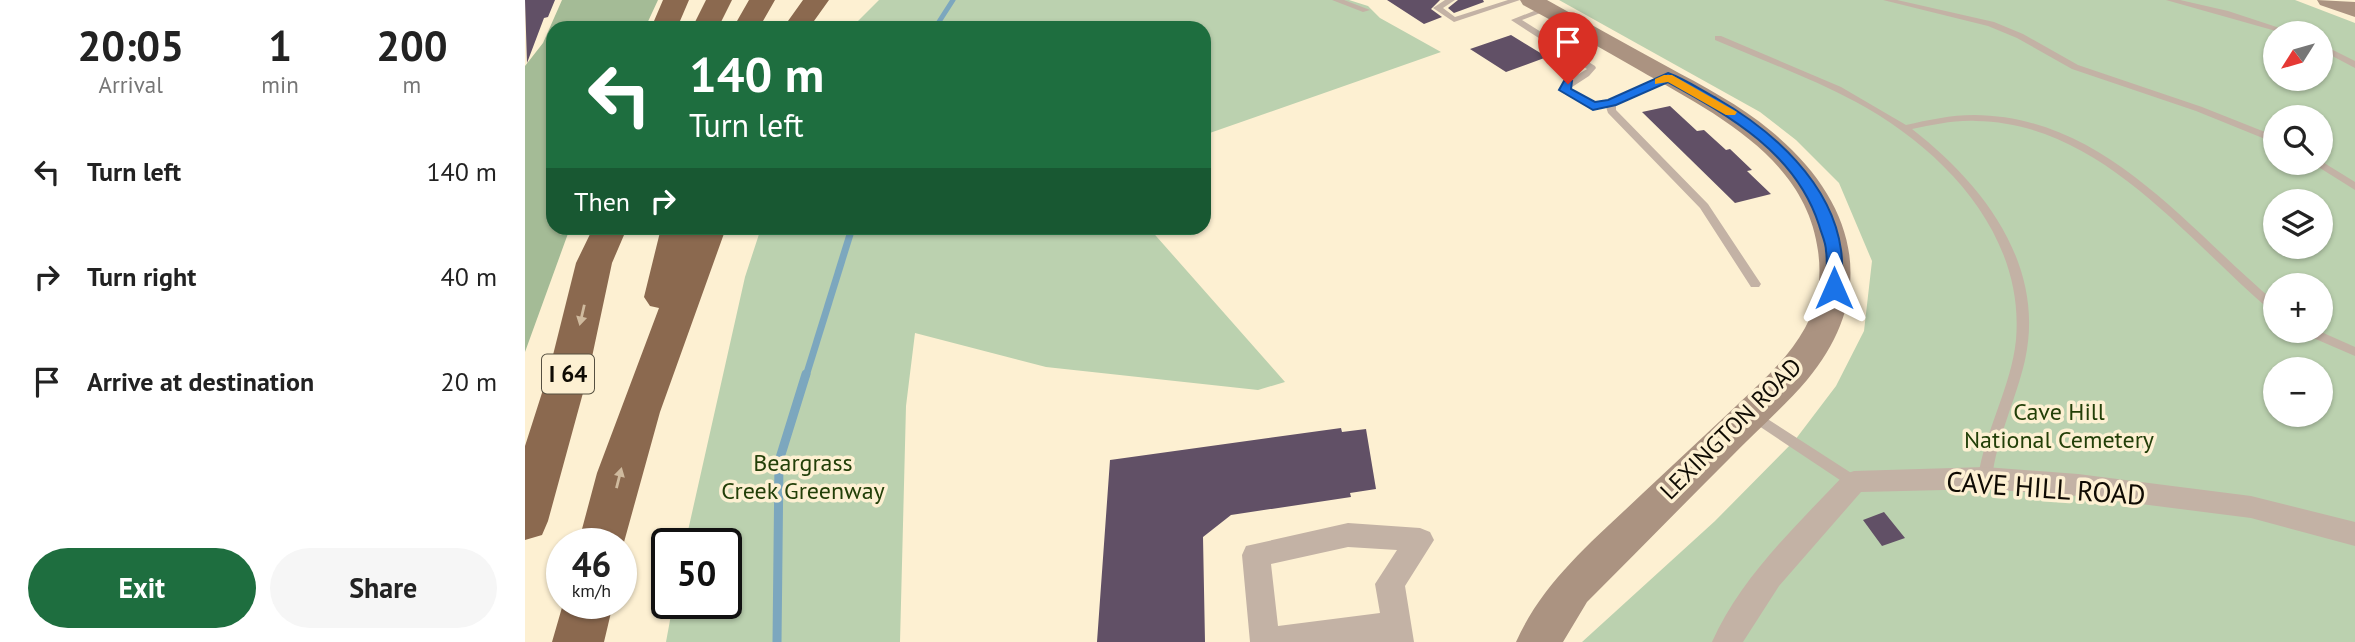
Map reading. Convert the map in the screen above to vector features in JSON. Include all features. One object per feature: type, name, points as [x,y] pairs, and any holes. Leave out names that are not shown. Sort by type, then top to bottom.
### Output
[{"type":"highway","points":[[667,21],[676,0]]},
{"type":"highway","points":[[708,21],[719,0]]},
{"type":"highway","points":[[750,21],[762,0]]},
{"type":"highway","points":[[801,21],[816,0]]},
{"type":"highway","points":[[639,412],[677,235]]},
{"type":"highway","points":[[606,528],[619,473],[639,412],[706,235]]},
{"type":"highway","name":"I 64","points":[[525,521],[569,371],[602,239]]},
{"type":"highway","points":[[579,642],[584,619]]},
{"type":"main road","points":[[2328,0],[2355,10]]},
{"type":"main road","name":"LEXINGTON ROAD","points":[[1538,642],[1572,589],[1795,370],[1822,329],[1832,303],[1836,273],[1831,238],[1819,204],[1796,168],[1759,132],[1725,108],[1539,5]]},
{"type":"street","name":"CAVE HILL ROAD","points":[[1854,482],[1985,478],[2078,485],[2251,507],[2355,534]]},
{"type":"street","points":[[1727,642],[1745,607],[1779,563],[1854,482]]},
{"type":"street","points":[[1348,535],[1420,540],[1390,584],[1397,633],[1265,642],[1257,555],[1348,535]]},
{"type":"lane","points":[[1336,0],[1366,10]]},
{"type":"lane","points":[[1451,0],[1437,8],[1454,20],[1516,0]]},
{"type":"lane","points":[[1887,0],[1991,24],[2020,36],[2075,67],[2263,135]]},
{"type":"lane","points":[[2170,0],[2263,25]]},
{"type":"lane","points":[[1539,5],[1515,20],[1593,68],[1589,74],[1568,84],[1565,90],[1593,106],[1611,103],[1668,77]]},
{"type":"lane","points":[[1718,38],[1834,88],[1904,128],[1981,201],[1999,229],[2019,281],[2023,339],[2017,374],[1986,458],[1985,478]]},
{"type":"lane","points":[[2333,53],[2355,65]]},
{"type":"lane","points":[[1611,103],[1611,111],[1704,206],[1755,284]]},
{"type":"lane","points":[[1904,128],[1958,118],[1984,118],[2041,130],[2100,153],[2137,182],[2263,297]]},
{"type":"lane","points":[[2333,173],[2355,187]]},
{"type":"lane","points":[[2333,342],[2355,352]]},
{"type":"lane","points":[[1752,414],[1854,482]]},
{"type":"green space","points":[[562,0],[658,0],[648,21],[553,21]]},
{"type":"green space","points":[[879,0],[1349,0],[1368,6],[1380,18],[1441,52],[1211,133],[1211,21],[858,21]]},
{"type":"green space","name":"Cave Hill National Cemetery","points":[[1559,0],[2295,0],[2355,23],[2355,642],[1582,642],[1715,521],[1795,440],[1836,386],[1864,331],[1872,261],[1839,183],[1796,140],[1760,112]]},
{"type":"green space","points":[[546,36],[546,235],[567,235],[525,352],[525,66]]},
{"type":"green space","name":"Beargrass Creek Greenway","points":[[759,235],[1155,235],[1285,382],[1258,390],[1046,367],[915,333],[906,406],[900,642],[666,642],[670,619],[742,619],[742,528],[689,528],[745,277]]},
{"type":"building","points":[[525,0],[555,0],[548,17],[544,18],[527,63]]},
{"type":"building","points":[[1387,0],[1440,0],[1431,9],[1442,17],[1424,24]]},
{"type":"building","points":[[1458,0],[1484,2],[1454,13],[1448,8]]},
{"type":"building","points":[[1511,35],[1547,57],[1506,72],[1470,49]]},
{"type":"building","points":[[1670,106],[1697,131],[1704,130],[1726,150],[1730,149],[1752,170],[1747,171],[1771,194],[1735,203],[1642,112]]},
{"type":"building","points":[[1341,428],[1342,432],[1366,429],[1376,489],[1350,493],[1351,497],[1231,515],[1203,537],[1205,642],[1097,642],[1110,460]]},
{"type":"building","points":[[1884,512],[1905,538],[1882,546],[1863,520]]},
{"type":"waterway","points":[[940,21],[953,0]]},
{"type":"waterway","points":[[806,376],[850,235]]},
{"type":"waterway","points":[[777,642],[779,461],[806,374]]},
{"type":"slow traffic","points":[[1659,81],[1668,77],[1731,112]]},
{"type":"route","points":[[1568,84],[1565,90],[1593,106],[1611,103],[1668,77],[1725,108],[1759,132],[1796,168],[1819,204],[1834,249],[1834,288]]}]
